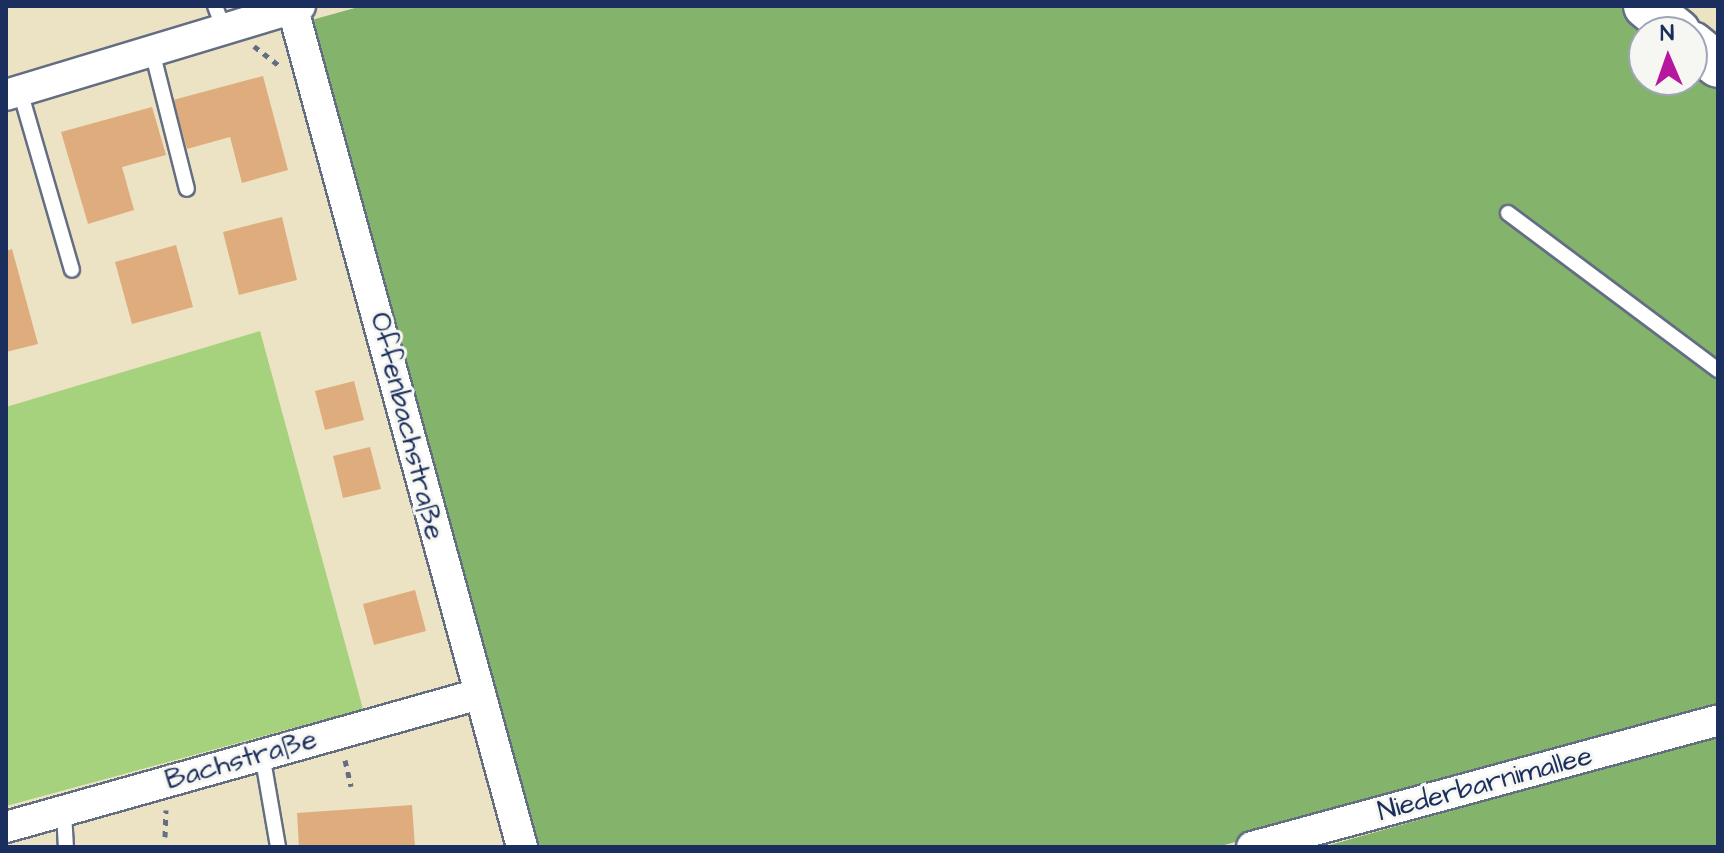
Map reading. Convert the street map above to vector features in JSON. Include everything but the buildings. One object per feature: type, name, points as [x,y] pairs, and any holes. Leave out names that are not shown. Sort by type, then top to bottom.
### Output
[{"type":"street","points":[[13,93],[152,51],[229,19],[295,7]]},
{"type":"street","name":"Offenbachstraße","points":[[295,7],[476,695],[522,847]]},
{"type":"street","name":"Bachstraße","points":[[6,827],[476,695]]},
{"type":"street","name":"Niederbarnimallee","points":[[1252,847],[1718,720]]},
{"type":"lane","points":[[152,51],[187,189]]},
{"type":"lane","points":[[13,93],[72,270]]},
{"type":"lane","points":[[1508,213],[1718,370]]},
{"type":"lane","points":[[262,754],[278,847]]},
{"type":"lane","points":[[64,811],[66,847]]},
{"type":"path","points":[[229,19],[256,51],[287,70]]},
{"type":"green space","points":[[362,6],[1620,6],[1632,16],[1628,16],[1628,96],[1708,96],[1708,80],[1718,88],[1718,709],[1217,847],[534,847],[308,21]]},
{"type":"green space","points":[[260,331],[363,709],[6,806],[6,407]]},
{"type":"green space","points":[[1718,735],[1718,847],[1323,847]]}]
